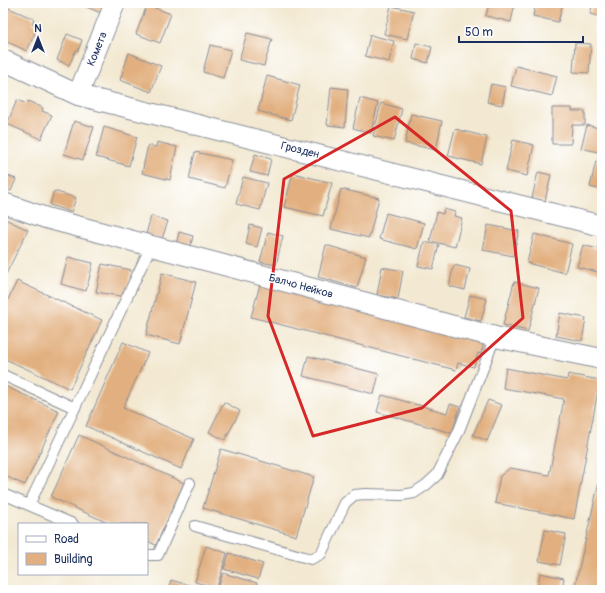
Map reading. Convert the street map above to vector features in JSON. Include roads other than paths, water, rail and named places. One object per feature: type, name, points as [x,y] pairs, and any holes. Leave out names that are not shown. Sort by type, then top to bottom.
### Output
[{"type":"street","name":"Комета","points":[[78,95],[115,3]]},
{"type":"street","name":"Грозден","points":[[3,60],[78,95],[602,226]]},
{"type":"street","name":"Балчо Нейков","points":[[3,203],[46,218],[496,337],[602,359]]},
{"type":"lane","points":[[29,505],[151,246]]},
{"type":"lane","points":[[195,526],[311,559],[321,554],[345,503],[354,495],[402,495],[414,493],[437,475],[458,433],[496,337]]},
{"type":"lane","points":[[3,375],[75,408]]},
{"type":"lane","points":[[148,555],[158,555],[190,483]]},
{"type":"lane","points":[[3,494],[71,523]]}]
